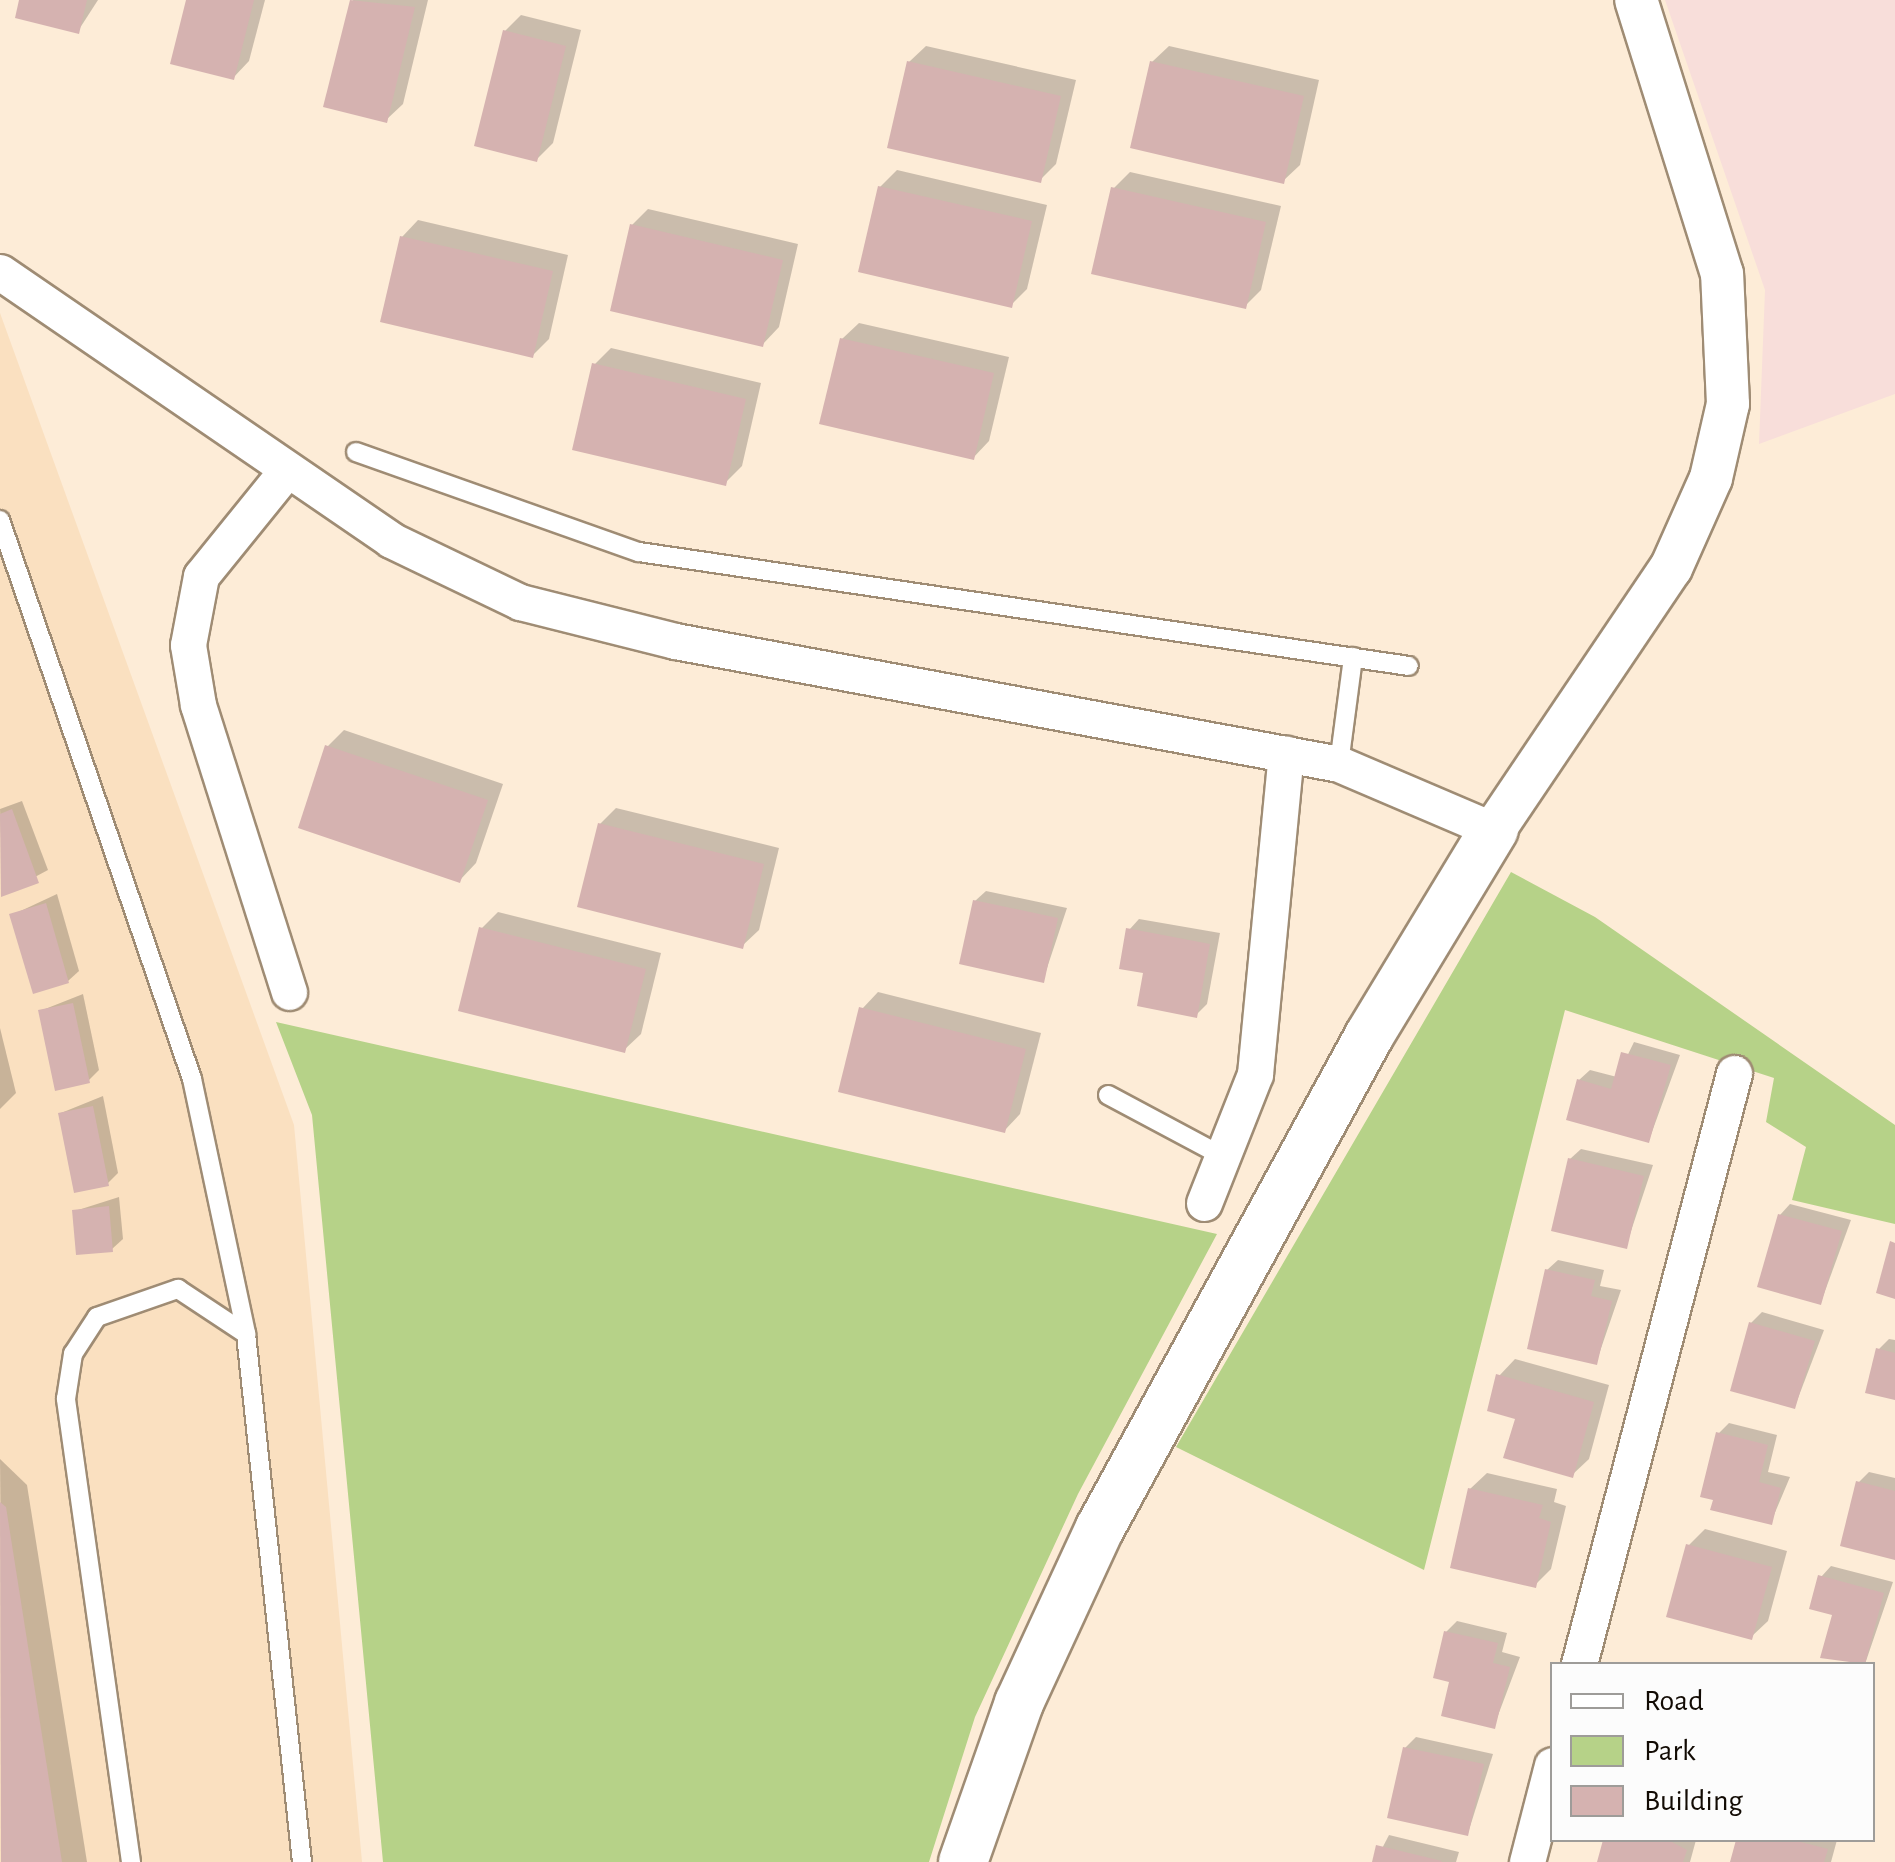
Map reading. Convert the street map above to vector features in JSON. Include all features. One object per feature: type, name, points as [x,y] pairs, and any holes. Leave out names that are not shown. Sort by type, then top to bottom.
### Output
[{"type":"main road","points":[[963,1862],[1019,1703],[1100,1528],[1369,1036],[1494,830]]},
{"type":"street","points":[[0,272],[286,471],[456,577],[592,622],[1339,764],[1494,830],[1670,568],[1711,478],[1728,404],[1722,274],[1636,0]]},
{"type":"street","points":[[286,471],[201,576],[188,645],[198,705],[289,992]]},
{"type":"street","points":[[1204,1203],[1226,1158],[1255,1074],[1286,752]]},
{"type":"street","points":[[1580,1662],[1734,1073]]},
{"type":"street","points":[[1527,1862],[1550,1773]]},
{"type":"lane","points":[[356,452],[639,552],[1409,666]]},
{"type":"lane","points":[[0,520],[192,1080],[246,1334],[302,1862]]},
{"type":"lane","points":[[1339,764],[1352,657]]},
{"type":"lane","points":[[1108,1095],[1226,1158]]},
{"type":"lane","points":[[131,1862],[66,1398],[73,1354],[96,1317],[178,1289],[246,1334]]},
{"type":"shaded area","points":[[1665,0],[1895,0],[1895,394],[1759,444],[1765,290]]},
{"type":"shaded area","points":[[0,313],[294,1125],[362,1862],[0,1862]]},
{"type":"green space","points":[[1511,872],[1595,917],[1895,1125],[1895,1224],[1792,1200],[1806,1147],[1766,1122],[1774,1078],[1565,1010],[1424,1570],[1176,1447]]},
{"type":"green space","points":[[276,1022],[1217,1234],[1078,1494],[975,1717],[929,1862],[383,1862],[312,1115]]},
{"type":"building","points":[[19,0],[87,0],[79,34],[15,18]]},
{"type":"building","points":[[186,0],[254,0],[234,80],[170,64]]},
{"type":"building","points":[[350,0],[415,7],[387,123],[323,107]]},
{"type":"building","points":[[503,30],[566,46],[537,162],[474,146]]},
{"type":"building","points":[[907,61],[1061,96],[1041,183],[887,148]]},
{"type":"building","points":[[1150,61],[1304,96],[1284,184],[1130,148]]},
{"type":"building","points":[[878,186],[1032,221],[1012,308],[858,272]]},
{"type":"building","points":[[1111,187],[1266,222],[1246,309],[1091,274]]},
{"type":"building","points":[[630,224],[783,260],[763,347],[610,311]]},
{"type":"building","points":[[400,236],[553,271],[533,358],[380,322]]},
{"type":"building","points":[[840,338],[994,373],[974,460],[819,424]]},
{"type":"building","points":[[592,363],[746,399],[726,486],[572,450]]},
{"type":"building","points":[[325,745],[488,800],[460,883],[298,828]]},
{"type":"building","points":[[12,809],[39,883],[1,897],[0,814]]},
{"type":"building","points":[[598,823],[764,864],[743,949],[577,907]]},
{"type":"building","points":[[973,900],[1058,918],[1044,983],[959,964]]},
{"type":"building","points":[[46,903],[69,983],[33,994],[9,914]]},
{"type":"building","points":[[479,927],[646,969],[625,1053],[458,1011]]},
{"type":"building","points":[[1126,928],[1210,944],[1197,1018],[1137,1006],[1143,973],[1119,969]]},
{"type":"building","points":[[73,1003],[90,1083],[55,1091],[38,1010]]},
{"type":"building","points":[[859,1007],[1026,1049],[1005,1133],[838,1092]]},
{"type":"building","points":[[1621,1052],[1671,1065],[1649,1143],[1566,1120],[1577,1079],[1611,1089]]},
{"type":"building","points":[[93,1106],[109,1186],[74,1193],[58,1113]]},
{"type":"building","points":[[1568,1158],[1644,1176],[1627,1249],[1551,1231]]},
{"type":"building","points":[[109,1206],[113,1252],[76,1255],[72,1210]]},
{"type":"building","points":[[1778,1214],[1842,1231],[1821,1305],[1757,1287]]},
{"type":"building","points":[[1890,1241],[1895,1243],[1895,1299],[1876,1293]]},
{"type":"building","points":[[1545,1269],[1595,1280],[1591,1296],[1612,1301],[1597,1365],[1527,1349]]},
{"type":"building","points":[[1749,1322],[1815,1341],[1795,1409],[1730,1391]]},
{"type":"building","points":[[1876,1348],[1895,1353],[1895,1400],[1865,1393]]},
{"type":"building","points":[[1496,1374],[1594,1402],[1573,1478],[1503,1458],[1515,1419],[1487,1411]]},
{"type":"building","points":[[1716,1432],[1768,1445],[1759,1482],[1781,1488],[1772,1525],[1710,1510],[1713,1500],[1700,1497]]},
{"type":"building","points":[[1856,1481],[1895,1491],[1895,1560],[1840,1546]]},
{"type":"building","points":[[1468,1488],[1543,1505],[1539,1518],[1551,1522],[1536,1588],[1450,1568]]},
{"type":"building","points":[[0,1502],[6,1507],[62,1862],[1,1862]]},
{"type":"building","points":[[1686,1544],[1772,1567],[1752,1640],[1666,1617]]},
{"type":"building","points":[[1818,1575],[1884,1593],[1866,1662],[1820,1658],[1832,1615],[1809,1609]]},
{"type":"building","points":[[1444,1631],[1498,1643],[1493,1663],[1510,1667],[1495,1729],[1441,1716],[1449,1682],[1433,1678]]},
{"type":"building","points":[[1403,1747],[1484,1764],[1468,1836],[1387,1818]]},
{"type":"building","points":[[1602,1842],[1672,1842],[1687,1850],[1683,1862],[1597,1862]]},
{"type":"building","points":[[1735,1842],[1801,1842],[1828,1849],[1824,1862],[1730,1862]]},
{"type":"building","points":[[1376,1845],[1442,1861],[1372,1862]]}]
